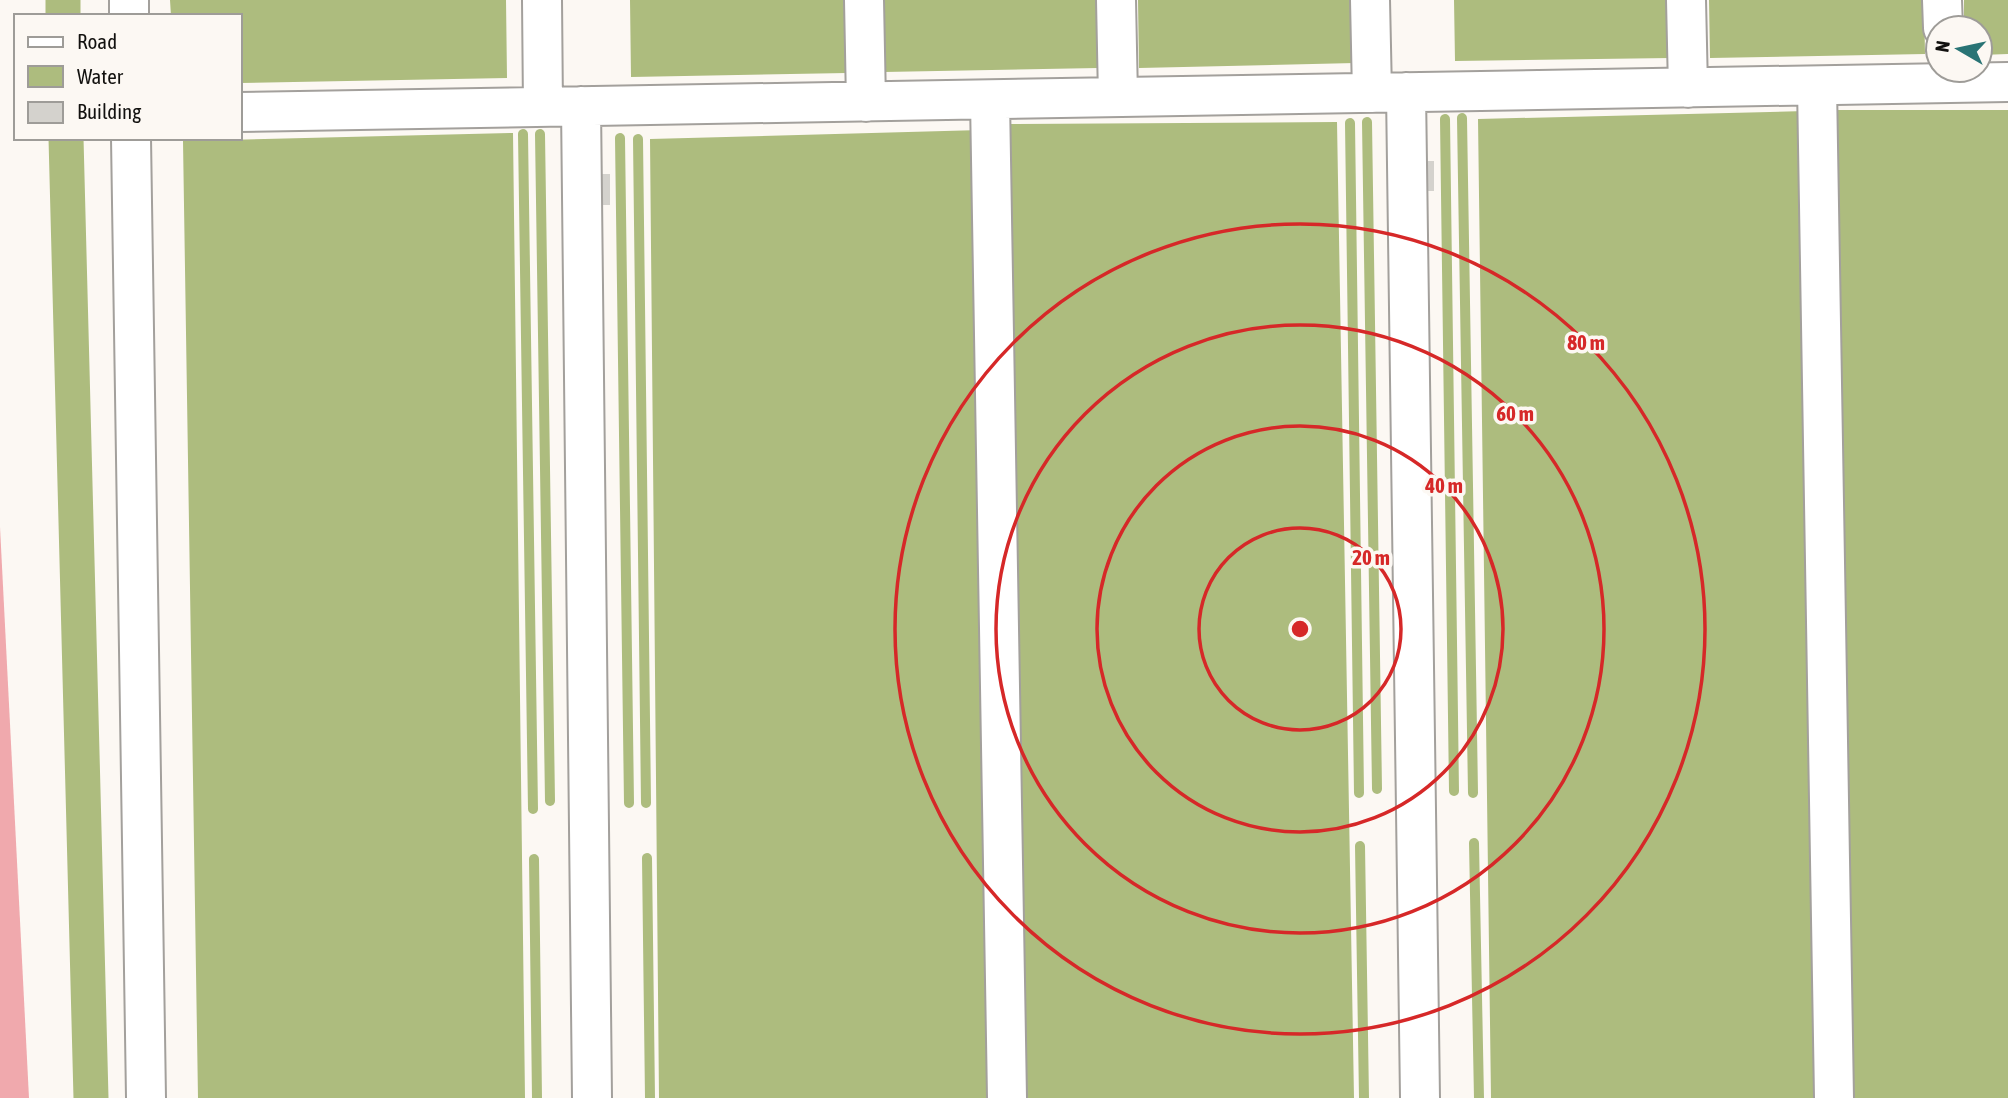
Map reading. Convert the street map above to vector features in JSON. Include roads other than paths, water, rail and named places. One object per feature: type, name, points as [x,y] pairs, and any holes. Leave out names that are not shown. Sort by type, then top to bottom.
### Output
[{"type":"lane","points":[[542,0],[543,107]]},
{"type":"lane","points":[[864,0],[866,102]]},
{"type":"lane","points":[[1116,0],[1118,97]]},
{"type":"lane","points":[[1370,0],[1389,93],[1420,1098]]},
{"type":"lane","points":[[1686,0],[1688,88]]},
{"type":"lane","points":[[242,112],[1817,86],[1924,78]]},
{"type":"lane","points":[[1817,86],[1834,1098]]},
{"type":"lane","points":[[990,100],[1007,1098]]},
{"type":"lane","points":[[581,106],[592,1098]]},
{"type":"lane","points":[[131,140],[146,1098]]},
{"type":"water","points":[[170,0],[506,0],[507,78],[242,83],[242,14],[171,14]]},
{"type":"water","points":[[630,0],[846,0],[847,73],[631,77]]},
{"type":"water","points":[[883,0],[1097,0],[1098,68],[884,72]]},
{"type":"water","points":[[1138,0],[1354,0],[1355,63],[1139,68]]},
{"type":"water","points":[[1454,0],[1669,0],[1670,58],[1455,61]]},
{"type":"water","points":[[1709,0],[1924,0],[1924,54],[1710,58]]},
{"type":"water","points":[[1964,0],[2008,0],[2008,54],[1994,54],[1994,14],[1964,14]]},
{"type":"water","points":[[1832,110],[2008,110],[2008,1098],[1847,1098]]},
{"type":"water","points":[[1806,111],[1821,1098],[1491,1098],[1478,119]]},
{"type":"water","points":[[1337,122],[1354,1098],[1020,1098],[1004,124]]},
{"type":"water","points":[[981,130],[995,1098],[659,1098],[650,139]]},
{"type":"water","points":[[513,133],[525,1098],[198,1098],[183,141]]},
{"type":"waterway","points":[[63,0],[63,14]]},
{"type":"waterway","points":[[1462,118],[1473,793]]},
{"type":"waterway","points":[[1445,119],[1454,791]]},
{"type":"waterway","points":[[1367,122],[1377,789]]},
{"type":"waterway","points":[[1350,123],[1359,793]]},
{"type":"waterway","points":[[523,134],[533,809]]},
{"type":"waterway","points":[[540,134],[550,801]]},
{"type":"waterway","points":[[620,138],[629,803]]},
{"type":"waterway","points":[[638,139],[646,803]]},
{"type":"waterway","points":[[66,140],[91,1098]]},
{"type":"waterway","points":[[1474,843],[1479,1098]]},
{"type":"waterway","points":[[1360,846],[1364,1098]]},
{"type":"waterway","points":[[647,858],[650,1098]]},
{"type":"waterway","points":[[534,859],[537,1098]]}]
